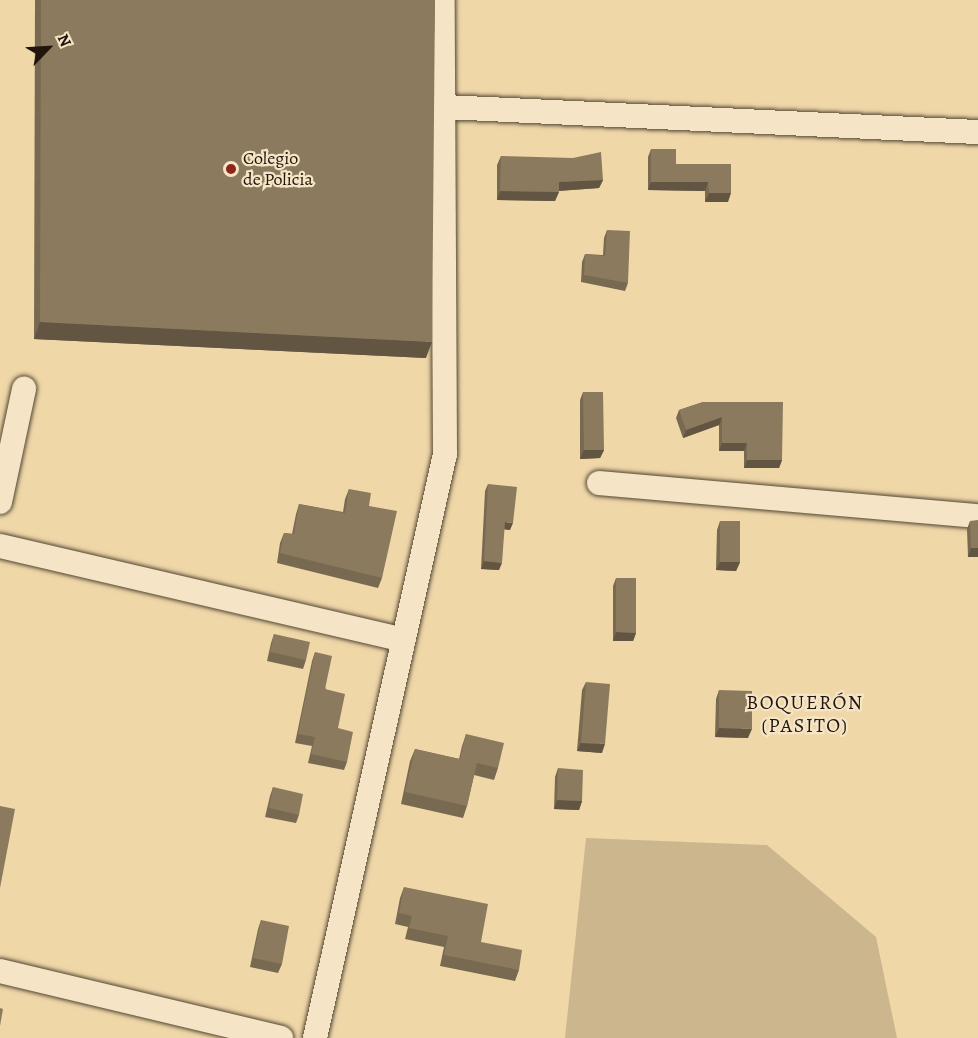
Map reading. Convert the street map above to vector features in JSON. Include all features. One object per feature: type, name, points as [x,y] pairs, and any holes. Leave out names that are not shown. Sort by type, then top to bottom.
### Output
[{"type":"street","points":[[315,1038],[445,454],[443,0]]},
{"type":"street","points":[[445,107],[978,132]]},
{"type":"street","points":[[0,502],[24,389]]},
{"type":"street","points":[[599,483],[978,516]]},
{"type":"street","points":[[0,546],[403,640]]},
{"type":"street","points":[[0,971],[281,1038]]},
{"type":"shaded area","points":[[586,838],[767,845],[876,937],[897,1038],[565,1038]]},
{"type":"building","name":"Colegio de Policia","points":[[41,0],[435,0],[432,342],[40,322]]},
{"type":"building","points":[[651,149],[676,149],[676,164],[731,164],[731,193],[709,193],[708,182],[651,182]]},
{"type":"building","points":[[601,152],[603,180],[559,182],[559,192],[500,191],[501,156],[573,158]]},
{"type":"building","points":[[607,230],[630,231],[628,283],[584,275],[585,254],[605,256]]},
{"type":"building","points":[[583,392],[603,392],[604,450],[584,450]]},
{"type":"building","points":[[703,402],[783,402],[782,460],[747,460],[747,443],[722,443],[722,417],[686,430],[679,410]]},
{"type":"building","points":[[488,484],[517,487],[513,523],[505,522],[502,563],[484,561]]},
{"type":"building","points":[[349,489],[371,493],[369,506],[397,511],[382,578],[280,553],[284,533],[294,534],[299,504],[345,513]]},
{"type":"building","points":[[978,520],[978,548],[971,548],[970,521]]},
{"type":"building","points":[[720,521],[740,521],[740,562],[720,562]]},
{"type":"building","points":[[616,578],[636,578],[636,633],[616,632]]},
{"type":"building","points":[[274,634],[310,642],[306,660],[270,652]]},
{"type":"building","points":[[315,652],[332,656],[325,689],[345,694],[338,728],[353,732],[347,762],[311,754],[315,737],[298,734]]},
{"type":"building","points":[[586,682],[610,684],[605,744],[581,743]]},
{"type":"building","points":[[719,690],[752,691],[752,729],[719,728]]},
{"type":"building","points":[[466,734],[504,743],[498,768],[477,763],[467,806],[405,792],[415,749],[460,759]]},
{"type":"building","points":[[558,768],[583,770],[582,801],[557,800]]},
{"type":"building","points":[[273,787],[303,794],[299,815],[269,808]]},
{"type":"building","points":[[0,806],[15,809],[0,888]]},
{"type":"building","points":[[404,887],[488,904],[481,942],[522,950],[519,970],[444,955],[448,936],[409,928],[412,916],[399,913]]},
{"type":"building","points":[[261,920],[289,926],[282,964],[253,958]]},
{"type":"building","points":[[0,1008],[3,1009],[0,1026]]},
{"type":"place","name":"Colegio de Policia","points":[[231,169]]},
{"type":"district","name":"BOQUERÓN (PASITO)","points":[[805,714]]}]
